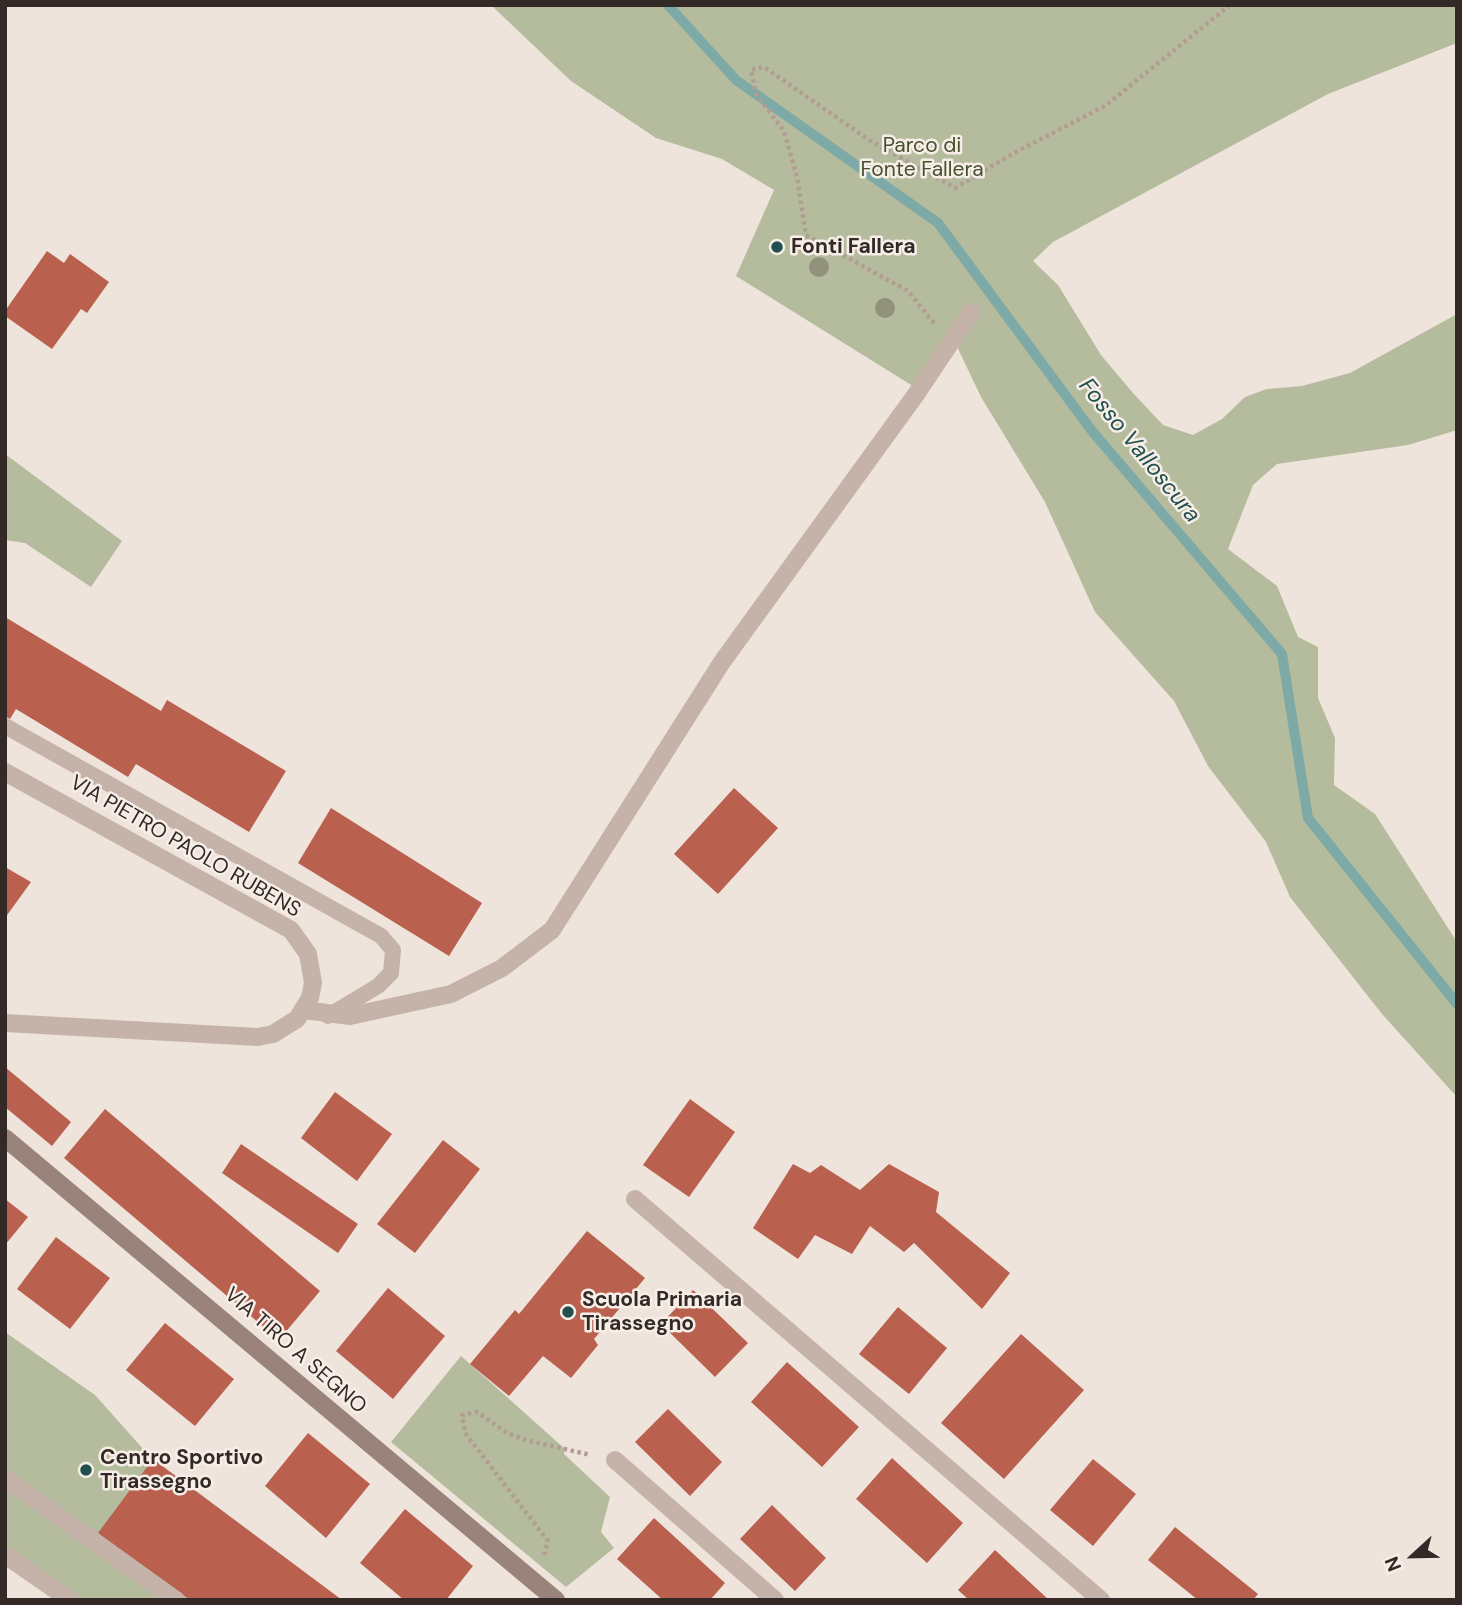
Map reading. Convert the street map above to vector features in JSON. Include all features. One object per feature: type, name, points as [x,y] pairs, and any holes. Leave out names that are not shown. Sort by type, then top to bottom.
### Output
[{"type":"main road","name":"VIA TIRO A SEGNO","points":[[5,1138],[556,1600]]},
{"type":"street","points":[[5,1023],[258,1037],[273,1034],[288,1026],[304,1010],[328,1016],[350,1016],[451,994],[502,968],[552,930],[722,662],[971,312]]},
{"type":"street","name":"VIA PIETRO PAOLO RUBENS","points":[[5,772],[291,930],[302,942],[313,968],[310,998],[304,1010]]},
{"type":"street","points":[[635,1199],[1101,1600]]},
{"type":"street","points":[[615,1460],[775,1600]]},
{"type":"street","points":[[5,1478],[176,1600]]},
{"type":"street","points":[[5,1555],[70,1600]]},
{"type":"lane","points":[[5,726],[381,936],[393,950],[391,973],[378,986],[328,1016]]},
{"type":"path","points":[[950,342],[908,291],[806,235],[797,177],[784,131],[756,94],[751,70],[764,67],[869,140],[955,188],[1014,153],[1105,106],[1230,5]]},
{"type":"path","points":[[539,1561],[548,1548],[548,1541],[465,1433],[462,1415],[477,1412],[507,1433],[565,1449]]},
{"type":"green space","name":"Parco di Fonte Fallera","points":[[491,5],[1457,5],[1457,43],[1328,94],[1053,242],[1033,261],[1058,285],[1101,355],[1133,393],[1163,425],[1193,435],[1222,419],[1245,397],[1267,389],[1302,386],[1350,373],[1457,314],[1457,430],[1408,445],[1277,464],[1253,485],[1228,549],[1277,586],[1298,637],[1318,647],[1318,698],[1335,738],[1334,785],[1375,814],[1457,942],[1457,1097],[1382,1014],[1290,897],[1266,842],[1208,766],[1174,701],[1095,612],[1045,502],[981,397],[951,334],[916,388],[736,276],[774,190],[722,159],[656,138],[571,81]]},
{"type":"green space","points":[[5,454],[122,541],[91,587],[25,543],[5,540]]},
{"type":"green space","name":"Centro Sportivo Tirassegno","points":[[5,1332],[95,1395],[153,1460],[342,1600],[70,1600],[5,1555]]},
{"type":"green space","points":[[461,1356],[565,1449],[564,1454],[610,1497],[601,1532],[614,1548],[566,1587],[391,1442]]},
{"type":"building","points":[[47,251],[64,263],[70,254],[109,282],[87,313],[81,309],[52,349],[5,316],[5,311]]},
{"type":"building","points":[[5,617],[161,711],[167,700],[286,771],[249,832],[136,764],[128,777],[16,709],[10,719],[5,716]]},
{"type":"building","points":[[734,788],[778,828],[718,894],[674,854]]},
{"type":"building","points":[[331,808],[482,903],[449,956],[298,863]]},
{"type":"building","points":[[5,867],[31,882],[5,918]]},
{"type":"building","points":[[5,1067],[71,1122],[52,1146],[5,1107]]},
{"type":"building","points":[[335,1092],[392,1134],[357,1181],[301,1138]]},
{"type":"building","points":[[690,1099],[735,1132],[689,1197],[643,1165]]},
{"type":"building","points":[[105,1109],[320,1291],[279,1340],[64,1158]]},
{"type":"building","points":[[443,1140],[480,1169],[415,1253],[377,1224]]},
{"type":"building","points":[[241,1144],[358,1224],[338,1253],[222,1173]]},
{"type":"building","points":[[793,1164],[810,1173],[821,1165],[860,1190],[889,1164],[939,1192],[936,1212],[1010,1273],[982,1309],[914,1243],[904,1252],[870,1226],[852,1254],[815,1235],[798,1259],[753,1228]]},
{"type":"building","points":[[5,1199],[28,1217],[5,1245]]},
{"type":"building","name":"Scuola Primaria Tirassegno","points":[[587,1231],[645,1278],[594,1339],[598,1345],[571,1378],[543,1356],[509,1396],[470,1364],[515,1310],[519,1314]]},
{"type":"building","points":[[56,1237],[110,1278],[70,1329],[17,1289]]},
{"type":"building","points":[[388,1288],[445,1336],[393,1399],[336,1351]]},
{"type":"building","points":[[693,1290],[748,1343],[715,1377],[661,1324]]},
{"type":"building","points":[[898,1307],[947,1348],[909,1394],[859,1354]]},
{"type":"building","points":[[165,1323],[234,1379],[195,1426],[126,1370]]},
{"type":"building","points":[[1021,1334],[1084,1390],[1004,1479],[941,1423]]},
{"type":"building","points":[[787,1362],[859,1427],[822,1467],[751,1402]]},
{"type":"building","points":[[668,1409],[722,1462],[690,1496],[635,1442]]},
{"type":"building","points":[[308,1433],[370,1484],[326,1538],[265,1486]]},
{"type":"building","points":[[892,1458],[963,1523],[927,1563],[856,1499]]},
{"type":"building","points":[[153,1459],[342,1600],[190,1600],[98,1533]]},
{"type":"building","points":[[1093,1459],[1136,1494],[1093,1546],[1050,1510]]},
{"type":"building","points":[[772,1505],[826,1558],[795,1591],[740,1539]]},
{"type":"building","points":[[405,1509],[473,1566],[446,1600],[404,1600],[360,1563]]},
{"type":"building","points":[[654,1518],[725,1583],[710,1600],[663,1600],[617,1559]]},
{"type":"building","points":[[1175,1527],[1258,1594],[1253,1600],[1198,1600],[1148,1560]]},
{"type":"building","points":[[995,1550],[1049,1600],[969,1600],[958,1590]]},
{"type":"waterway","name":"Fosso Valloscura","points":[[668,5],[736,80],[938,223],[1092,431],[1282,654],[1308,818],[1457,1004]]},
{"type":"place","name":"Fonti Fallera","points":[[777,247]]},
{"type":"place","name":"Scuola Primaria Tirassegno","points":[[568,1312]]},
{"type":"place","name":"Centro Sportivo Tirassegno","points":[[86,1470]]}]
